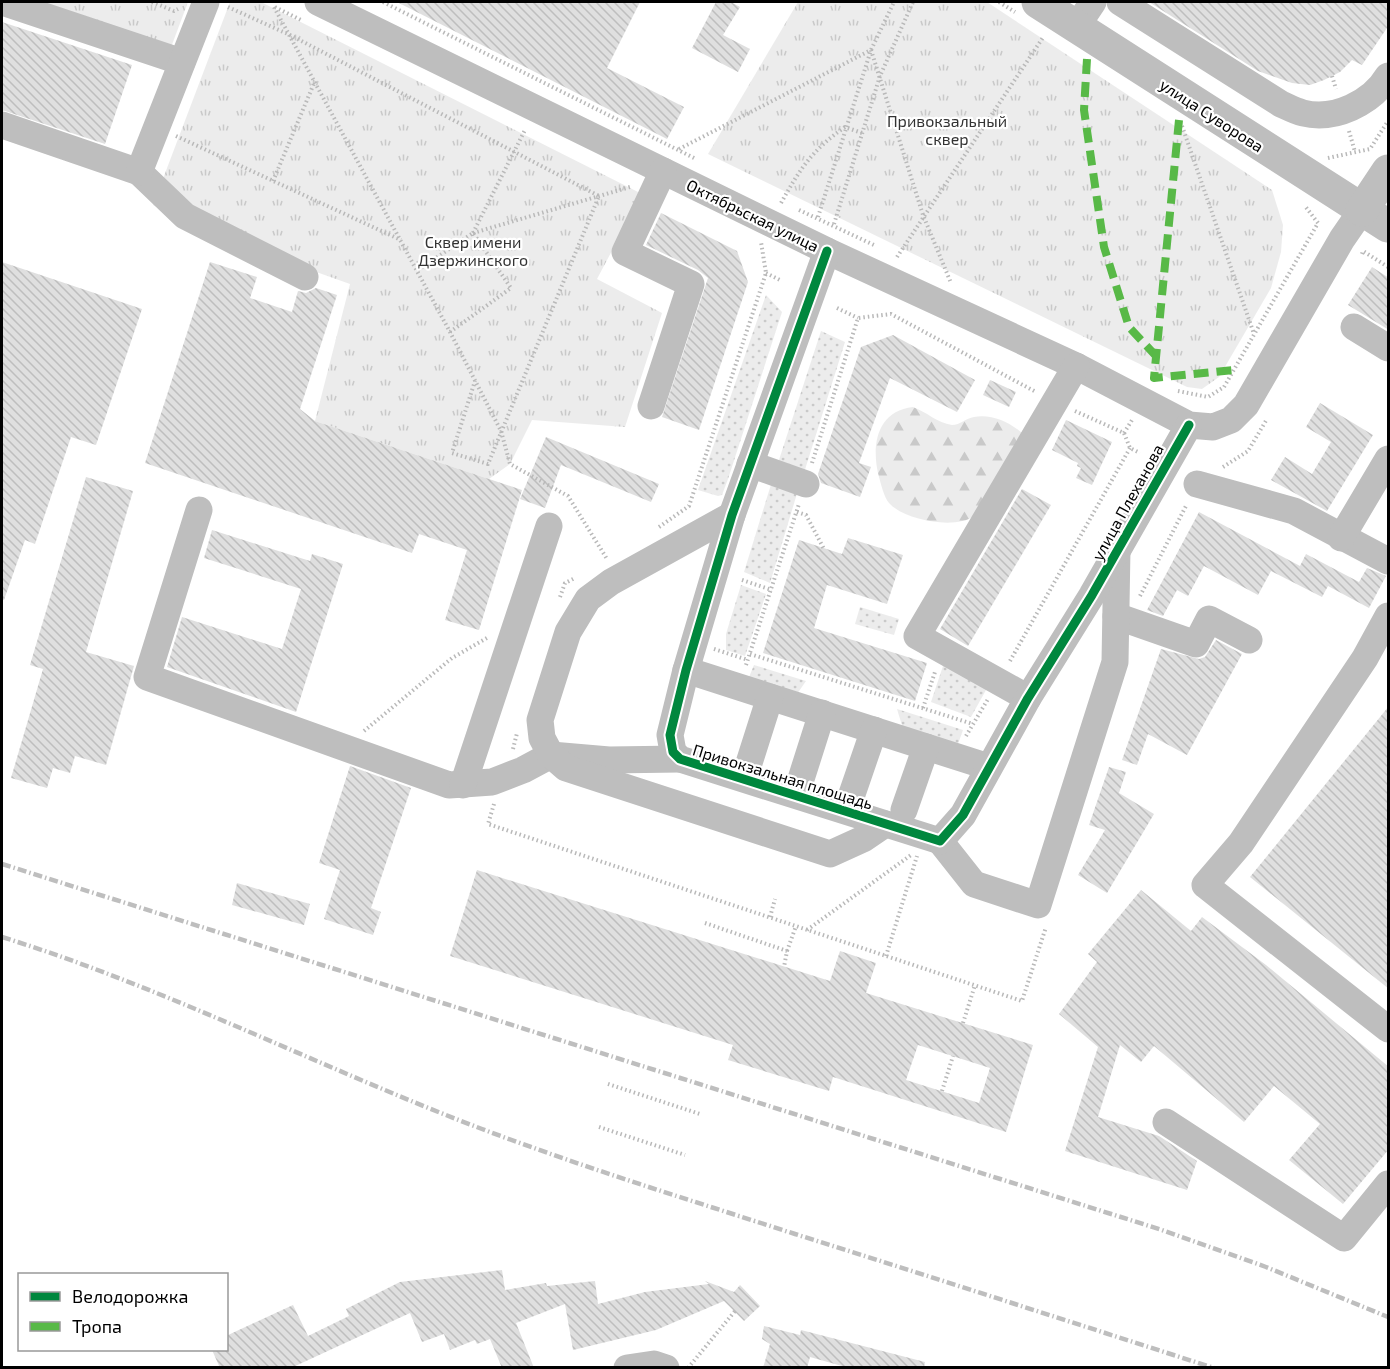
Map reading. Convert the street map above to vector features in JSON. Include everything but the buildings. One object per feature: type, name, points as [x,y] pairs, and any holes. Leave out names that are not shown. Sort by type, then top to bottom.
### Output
[{"type":"main road","name":"улица Суворова","points":[[1038,2],[1072,20],[1375,218]]},
{"type":"main road","points":[[1375,218],[1379,160]]},
{"type":"street","points":[[2,2],[182,62]]},
{"type":"street","name":"Октябрьская улица","points":[[318,2],[671,160],[827,251],[1076,366],[1189,425]]},
{"type":"street","points":[[1120,2],[1281,104],[1304,114],[1349,109],[1368,99],[1389,76]]},
{"type":"street","points":[[139,172],[204,5]]},
{"type":"street","points":[[2,125],[139,172],[185,216],[305,277]]},
{"type":"street","points":[[651,406],[692,284],[625,252],[671,160]]},
{"type":"street","points":[[1189,425],[1213,428],[1230,420],[1246,405],[1342,239],[1375,218]]},
{"type":"street","name":"Привокзальная площадь","points":[[827,251],[732,515],[686,670],[670,735],[674,752],[680,759],[894,817],[940,841]]},
{"type":"street","points":[[1354,327],[1389,348]]},
{"type":"street","points":[[1076,366],[917,636],[1028,698],[963,816],[940,841],[974,884],[1038,905],[1115,662],[1117,549]]},
{"type":"street","name":"улица Плеханова","points":[[1028,698],[1092,595],[1189,425]]},
{"type":"street","points":[[1341,538],[1389,459]]},
{"type":"street","points":[[750,464],[806,484]]},
{"type":"street","points":[[1197,484],[1294,511],[1341,538],[1389,561]]},
{"type":"street","points":[[199,510],[147,677],[449,785],[492,782],[523,770],[551,755],[609,760],[680,759]]},
{"type":"street","points":[[732,515],[611,582],[588,599],[568,632],[540,720],[542,738],[551,755],[566,768],[830,854],[863,839],[894,817],[926,747]]},
{"type":"street","points":[[463,785],[549,526]]},
{"type":"street","points":[[1116,616],[1196,644],[1209,619],[1249,640]]},
{"type":"street","points":[[1389,616],[1365,658],[1241,843],[1205,885],[1389,1029]]},
{"type":"street","points":[[686,670],[989,767]]},
{"type":"street","points":[[749,763],[770,697]]},
{"type":"street","points":[[801,778],[822,713]]},
{"type":"street","points":[[852,794],[874,730]]},
{"type":"street","points":[[1166,1122],[1344,1238],[1389,1184]]},
{"type":"street","points":[[627,1368],[654,1364],[666,1368]]},
{"type":"path","points":[[152,2],[174,11],[204,5],[290,35],[599,196]]},
{"type":"path","points":[[277,2],[274,7],[402,240],[501,431],[510,464],[568,496],[607,559],[617,554]]},
{"type":"path","points":[[383,2],[671,160],[699,160]]},
{"type":"path","points":[[818,217],[871,50],[894,2]]},
{"type":"path","points":[[834,224],[880,76],[913,2]]},
{"type":"path","points":[[897,257],[923,215],[1072,20]]},
{"type":"path","points":[[671,160],[871,50]]},
{"type":"path","points":[[871,50],[923,215],[951,283]]},
{"type":"path","points":[[273,181],[315,81]]},
{"type":"path","points":[[1179,120],[1254,335]]},
{"type":"path","points":[[1379,160],[1389,121]]},
{"type":"path","points":[[157,127],[402,240]]},
{"type":"path","points":[[845,127],[862,133]]},
{"type":"path","points":[[655,530],[689,506],[766,273],[771,217],[801,167],[821,144],[845,127]]},
{"type":"path","points":[[473,234],[525,130]]},
{"type":"path","points":[[418,270],[473,234],[637,185]]},
{"type":"path","points":[[475,381],[452,453],[488,464],[599,196]]},
{"type":"path","points":[[771,217],[818,217],[876,246]]},
{"type":"path","points":[[1174,389],[1185,394],[1208,397],[1224,387],[1318,223]]},
{"type":"path","points":[[450,332],[511,288],[473,234]]},
{"type":"path","points":[[887,251],[908,262]]},
{"type":"path","points":[[1363,251],[1389,267]]},
{"type":"path","points":[[766,273],[782,281]]},
{"type":"path","points":[[940,278],[961,288]]},
{"type":"path","points":[[837,308],[858,318],[891,314],[1055,402],[1124,433],[1130,448],[1140,453]]},
{"type":"path","points":[[744,670],[772,590],[858,318]]},
{"type":"path","points":[[1124,433],[1134,417]]},
{"type":"path","points":[[962,743],[1130,448]]},
{"type":"path","points":[[797,512],[806,515],[824,549]]},
{"type":"path","points":[[742,580],[772,590]]},
{"type":"path","points":[[343,747],[452,658],[516,621]]},
{"type":"path","points":[[694,643],[748,660]]},
{"type":"path","points":[[923,708],[942,649]]},
{"type":"path","points":[[750,654],[863,687],[973,724]]},
{"type":"path","points":[[807,930],[919,849],[886,956]]},
{"type":"path","points":[[770,918],[775,899]]},
{"type":"path","points":[[705,923],[787,951]]},
{"type":"path","points":[[784,967],[796,926]]},
{"type":"path","points":[[963,1023],[975,985]]},
{"type":"path","points":[[942,1091],[953,1056]]},
{"type":"path","points":[[608,1084],[700,1114]]},
{"type":"path","points":[[599,1127],[685,1155]]},
{"type":"path","points":[[688,1368],[735,1311]]},
{"type":"green space","points":[[32,2],[188,2],[170,50]]},
{"type":"green space","name":"Сквер имени Дзержинского","points":[[230,2],[261,2],[642,194],[597,279],[662,313],[625,427],[532,420],[510,464],[489,479],[315,421],[350,284],[207,233],[153,205]]},
{"type":"green space","name":"Привокзальный сквер","points":[[798,2],[987,2],[1272,190],[1283,225],[1281,252],[1271,288],[1219,377],[1202,389],[1187,387],[708,154]]},
{"type":"green space","points":[[766,295],[782,312],[728,479],[722,495],[718,496],[698,490]]},
{"type":"green space","points":[[821,331],[845,342],[803,476],[777,466]]},
{"type":"green space","points":[[913,407],[947,424],[955,425],[981,416],[1006,422],[1022,433],[992,490],[974,516],[955,522],[930,521],[906,514],[896,509],[887,500],[877,466],[876,443],[879,432],[891,415]]},
{"type":"green space","points":[[773,478],[799,487],[770,583],[744,572]]},
{"type":"green space","points":[[741,585],[766,594],[745,656],[726,650],[726,634]]},
{"type":"green space","points":[[860,607],[899,619],[894,635],[855,624]]},
{"type":"green space","points":[[946,657],[991,681],[971,717],[931,702]]},
{"type":"green space","points":[[754,665],[806,681],[795,697],[747,682]]},
{"type":"green space","points":[[897,709],[963,730],[958,744],[904,732]]},
{"type":"railway","points":[[2,864],[1162,1230],[1266,1267],[1388,1317]]},
{"type":"railway","points":[[2,937],[124,980],[422,1105],[521,1143],[677,1196],[1214,1368]]},
{"type":"marked path","points":[[1087,59],[1084,110],[1104,247],[1129,327],[1156,356]]},
{"type":"marked path","points":[[1179,120],[1154,378],[1233,370]]},
{"type":"cycle path","points":[[827,251],[732,515],[686,670],[670,735],[673,752],[680,759],[940,841],[963,815],[1028,698],[1092,595],[1189,425]]}]
